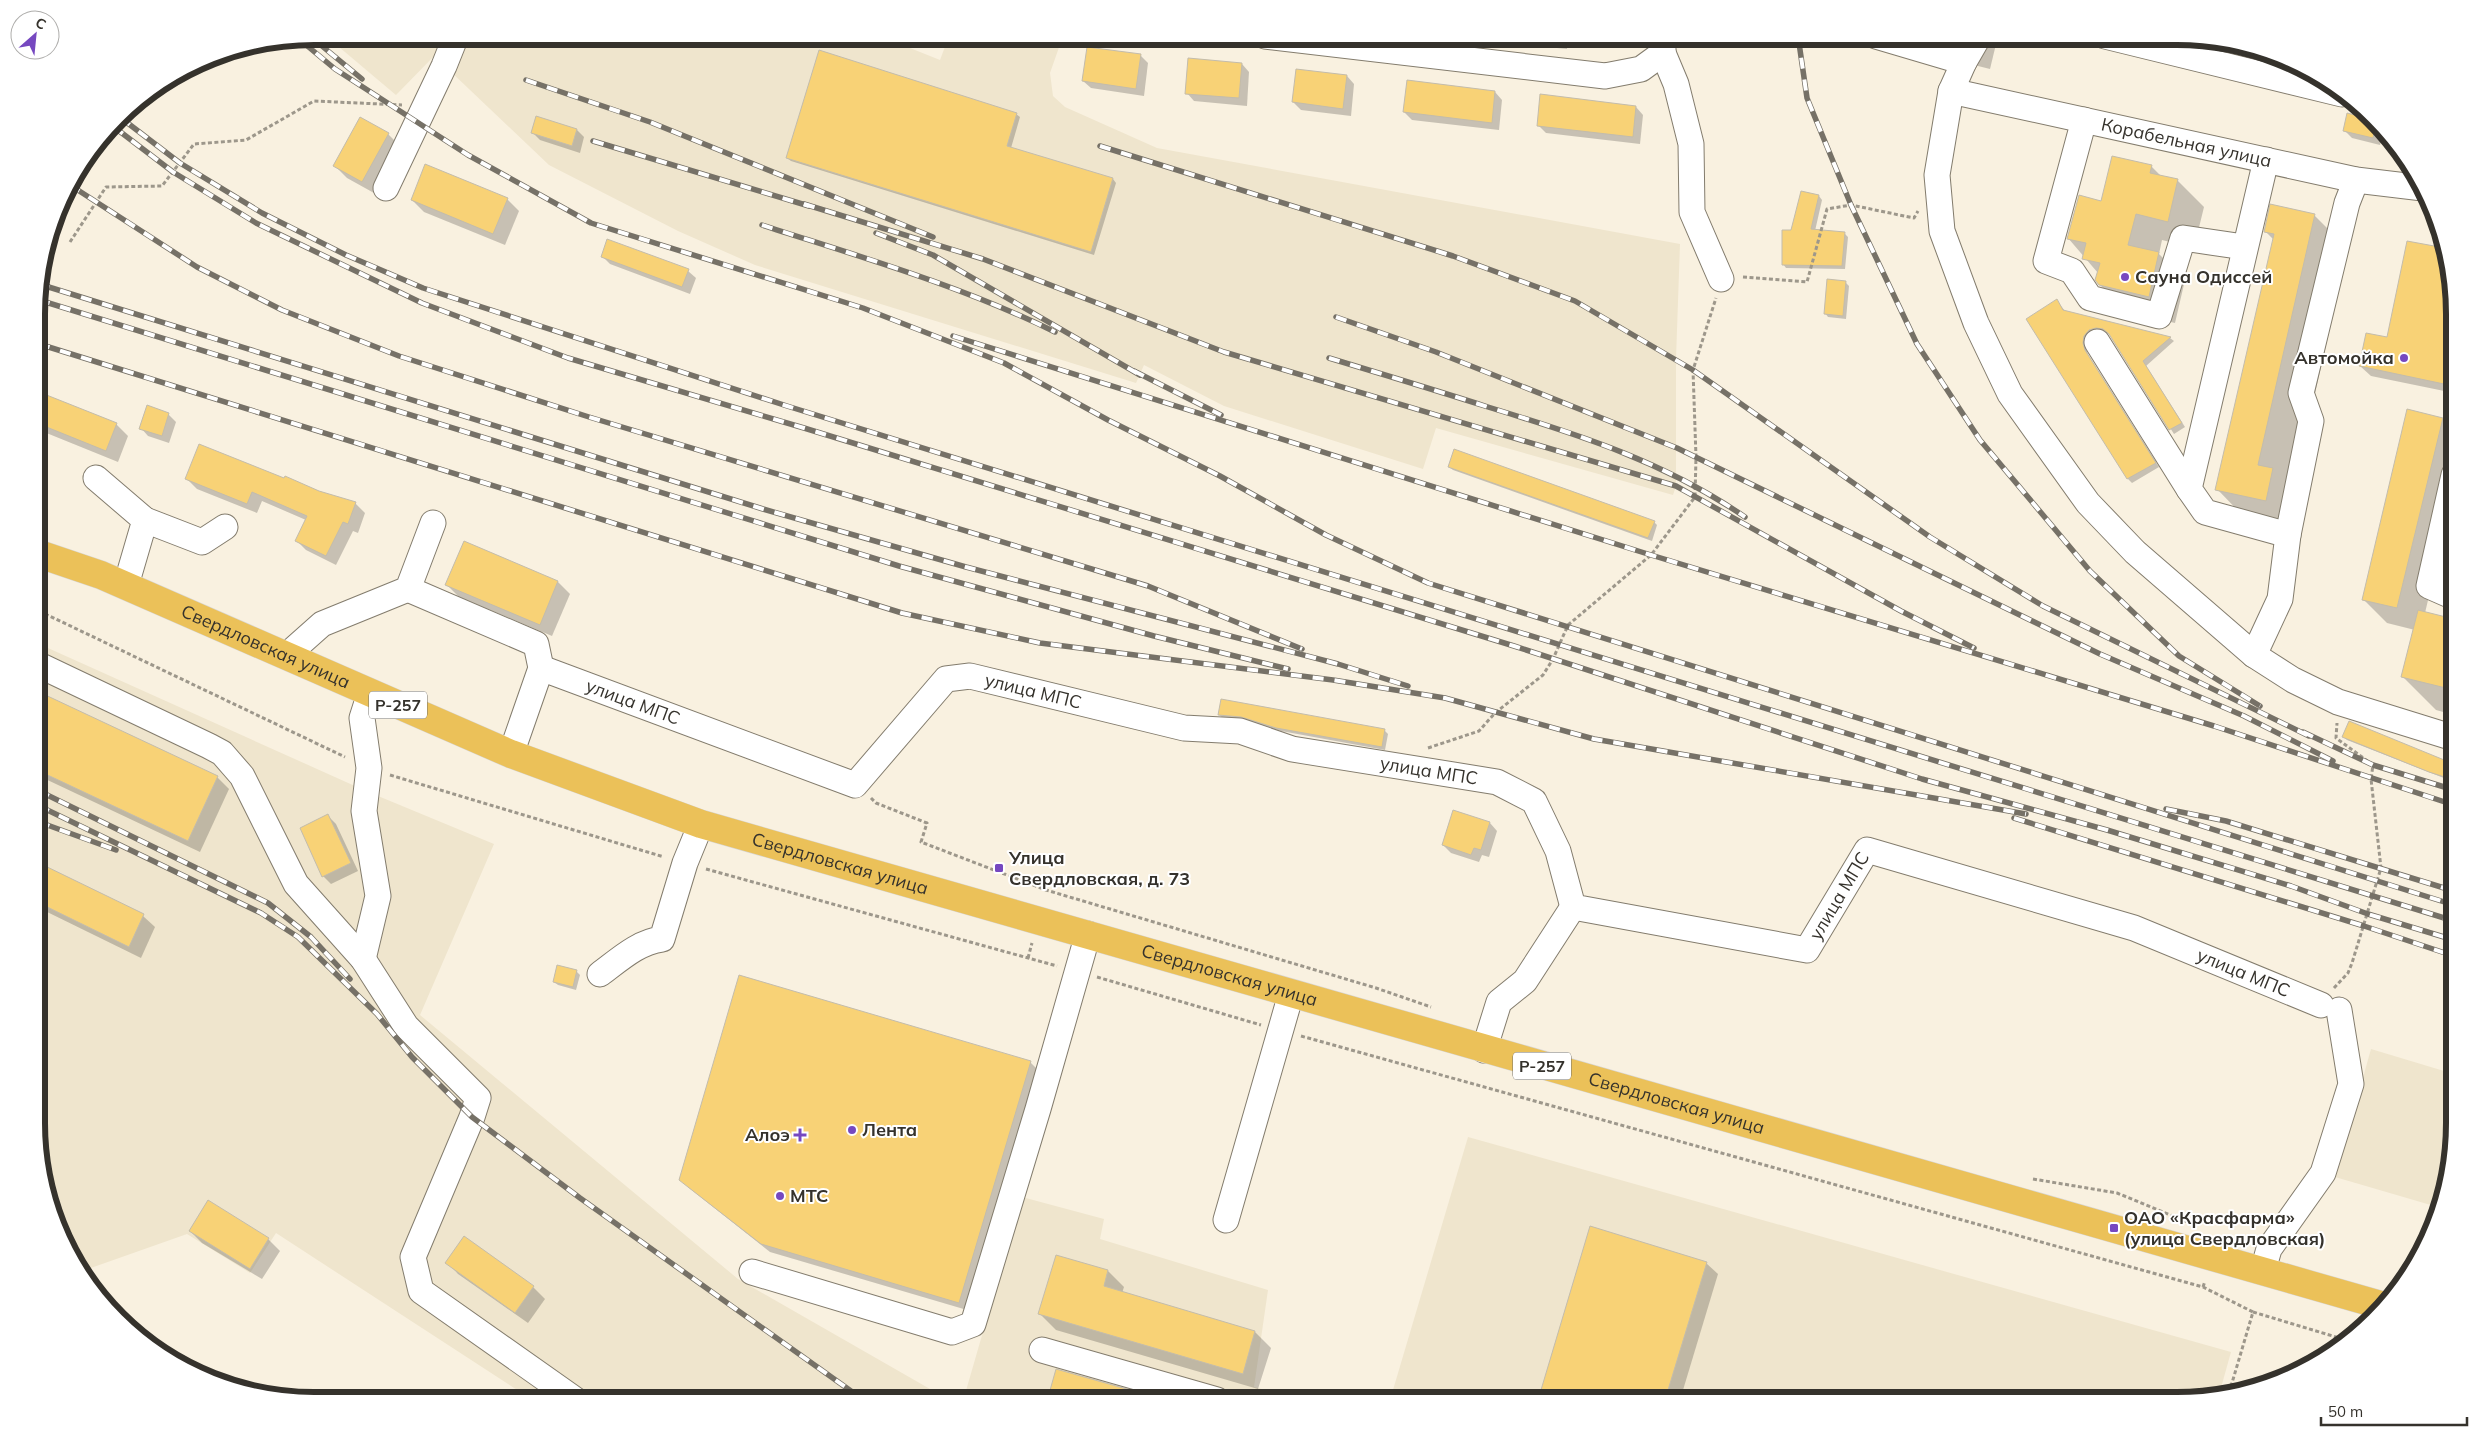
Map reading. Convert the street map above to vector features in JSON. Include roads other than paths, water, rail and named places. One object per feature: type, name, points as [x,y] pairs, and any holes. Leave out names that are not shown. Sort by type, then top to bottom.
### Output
[{"type":"highway","name":"Свердловская улица","points":[[45,540],[101,575]]},
{"type":"highway","name":"Свердловская улица","points":[[45,556],[126,585],[511,754],[701,824],[1088,934],[1484,1050],[2263,1270],[2384,1294]]},
{"type":"street","points":[[386,188],[452,45]]},
{"type":"street","points":[[1342,45],[1604,76],[1641,69],[1662,45]]},
{"type":"street","points":[[1663,45],[1676,84],[1691,144],[1692,212],[1722,279]]},
{"type":"street","points":[[1906,45],[1964,62]]},
{"type":"street","points":[[1974,45],[1951,91],[1937,175],[1942,231],[1976,323],[2010,394],[2088,503],[2135,552],[2254,655],[2293,680],[2338,702],[2400,723],[2446,736]]},
{"type":"street","points":[[2141,45],[2326,90]]},
{"type":"street","name":"Корабельная улица","points":[[1951,91],[2356,180],[2411,183]]},
{"type":"street","points":[[2084,120],[2046,261],[2072,271],[2090,298],[2159,316],[2184,238],[2244,247]]},
{"type":"street","points":[[2189,489],[2244,247],[2266,160]]},
{"type":"street","points":[[2254,655],[2280,600],[2288,535],[2311,422],[2301,393],[2347,203],[2356,180]]},
{"type":"street","points":[[2097,342],[2205,512],[2288,535]]},
{"type":"street","points":[[96,478],[145,520],[202,542],[225,527]]},
{"type":"street","points":[[2446,511],[2429,586],[2446,593]]},
{"type":"street","points":[[126,585],[145,520]]},
{"type":"street","points":[[408,589],[433,523]]},
{"type":"street","points":[[286,656],[322,624],[408,589],[536,644],[541,668],[511,754]]},
{"type":"street","points":[[45,668],[222,753],[242,776],[296,884],[363,959],[406,1026],[478,1098],[472,1117],[413,1257],[421,1291],[564,1392]]},
{"type":"street","name":"улица МПС","points":[[541,668],[855,785],[946,679],[970,676],[1184,728],[1240,731],[1292,749],[1394,767],[1497,782],[1534,801],[1558,851],[1573,907],[1807,950],[1867,850],[2134,928],[2331,1001],[2351,1084],[2323,1173],[2269,1248],[2263,1270]]},
{"type":"street","points":[[363,959],[378,896],[364,810],[369,768],[362,718],[370,693]]},
{"type":"street","points":[[600,974],[638,946],[651,940],[662,939],[685,863],[701,824]]},
{"type":"street","points":[[1484,1050],[1499,1002],[1525,981],[1573,907]]},
{"type":"street","points":[[752,1272],[952,1332],[973,1324],[1038,1109],[1088,934]]},
{"type":"street","points":[[1226,1220],[1279,1030],[1291,994]]},
{"type":"street","points":[[1042,1350],[1189,1392]]},
{"type":"railway","points":[[307,45],[335,69],[468,155],[591,223],[863,308],[1004,363],[1108,420],[1220,476],[1326,535],[1428,583],[2446,902]]},
{"type":"railway","points":[[321,45],[362,79]]},
{"type":"railway","points":[[1799,45],[1807,98],[1851,205],[1917,344],[1980,440],[2090,571],[2179,656],[2260,706]]},
{"type":"railway","points":[[526,80],[650,122],[933,237]]},
{"type":"railway","points":[[126,122],[180,163],[262,213],[346,255],[423,288],[787,406],[2446,919]]},
{"type":"railway","points":[[118,130],[173,172],[256,223],[422,303],[568,358],[804,428],[1514,646],[1922,779],[2107,830],[2291,886],[2368,914],[2446,938]]},
{"type":"railway","points":[[593,141],[809,206]]},
{"type":"railway","points":[[1100,146],[1453,256],[1575,301],[1693,370],[1930,537],[2043,606],[2309,736]]},
{"type":"railway","points":[[76,189],[197,267],[282,310],[399,356],[589,417],[1148,586],[1302,649]]},
{"type":"railway","points":[[804,204],[983,259],[1224,352],[1676,486],[1901,611],[1974,648]]},
{"type":"railway","points":[[762,225],[948,286],[1055,332]]},
{"type":"railway","points":[[876,233],[933,255],[1140,375]]},
{"type":"railway","points":[[47,286],[763,509],[966,567],[1338,664],[1408,686]]},
{"type":"railway","points":[[46,302],[899,566],[1154,636],[1288,669]]},
{"type":"railway","points":[[1336,317],[1436,352],[1677,448],[2100,654],[2244,716],[2333,761]]},
{"type":"railway","points":[[953,336],[1651,555],[2214,726],[2446,802]]},
{"type":"railway","points":[[45,346],[902,613],[1040,643],[1333,680],[1445,698],[1594,739],[2026,814]]},
{"type":"railway","points":[[1329,358],[1556,428],[1621,452],[1653,465],[1684,481],[1745,517]]},
{"type":"railway","points":[[1134,371],[1221,415]]},
{"type":"railway","points":[[2303,732],[2373,765],[2446,788]]},
{"type":"railway","points":[[45,794],[268,903],[311,937],[350,979]]},
{"type":"railway","points":[[45,809],[261,913],[298,937],[377,1014],[412,1057],[472,1117],[580,1198],[852,1392]]},
{"type":"railway","points":[[2166,809],[2226,821],[2446,889]]},
{"type":"railway","points":[[2014,818],[2364,926],[2446,953]]},
{"type":"railway","points":[[45,824],[116,850]]},
{"type":"place","name":"Сауна Одиссей","points":[[2125,277]]},
{"type":"place","name":"Автомойка","points":[[2404,358]]},
{"type":"place","name":"Улица Свердловская, д. 73","points":[[999,868]]},
{"type":"place","name":"Лента","points":[[852,1130]]},
{"type":"place","name":"Алоэ","points":[[800,1135]]},
{"type":"place","name":"МТС","points":[[780,1196]]},
{"type":"place","name":"ОАО «Красфарма» (улица Свердловская)","points":[[2114,1228]]}]
